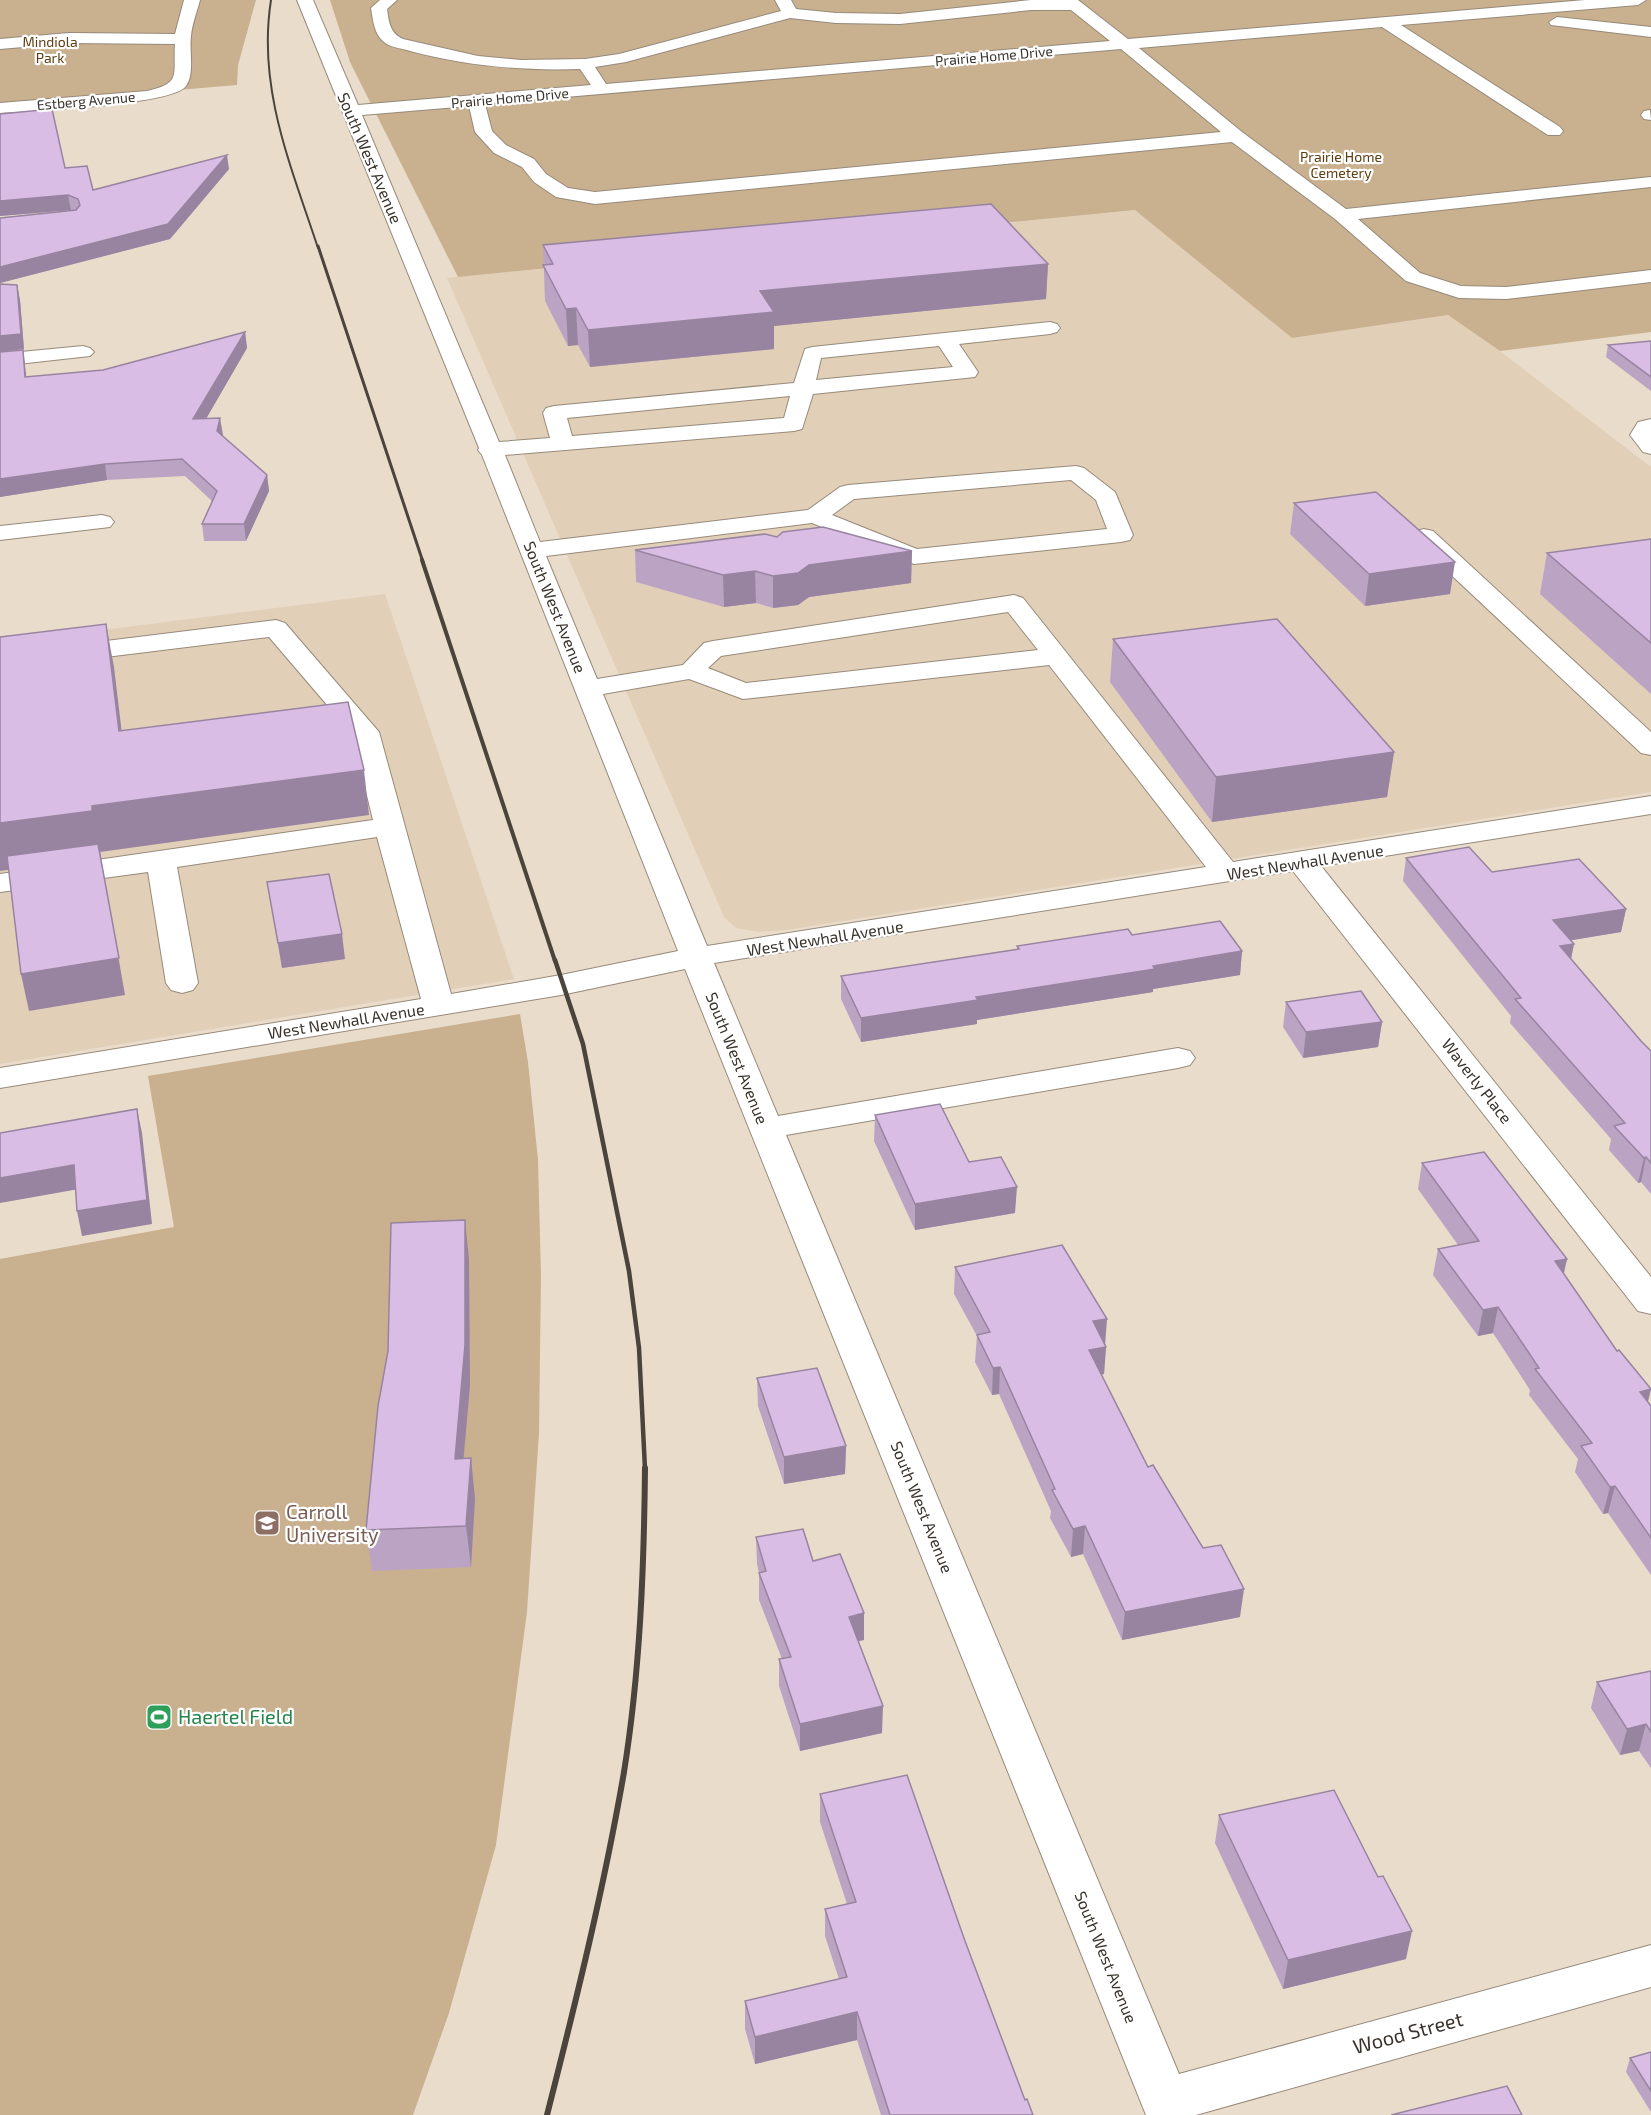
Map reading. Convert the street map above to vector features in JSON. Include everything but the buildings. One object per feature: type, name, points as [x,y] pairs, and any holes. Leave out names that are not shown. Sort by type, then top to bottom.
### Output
[{"type":"street","points":[[0,44],[69,38],[182,39],[192,0]]},
{"type":"street","name":"South West Avenue","points":[[305,0],[435,311],[489,450],[1168,2108]]},
{"type":"street","points":[[389,0],[379,8],[383,31],[390,39],[426,51],[489,63],[539,67],[620,59],[787,7],[836,18],[900,19],[1070,3],[1169,79],[1236,136],[1342,215],[1413,277],[1459,292],[1506,293],[1651,276]]},
{"type":"street","name":"Prairie Home Drive","points":[[351,111],[1484,14],[1532,4],[1638,0]]},
{"type":"street","points":[[1438,4],[1463,15]]},
{"type":"street","points":[[1532,4],[1554,21]]},
{"type":"street","points":[[1484,14],[1647,33]]},
{"type":"street","points":[[54,22],[66,26],[69,38]]},
{"type":"street","points":[[1385,22],[1554,131]]},
{"type":"street","name":"Estberg Avenue","points":[[0,108],[147,96],[172,90],[179,85],[181,79],[182,39]]},
{"type":"street","points":[[585,64],[602,90]]},
{"type":"street","points":[[476,101],[484,132],[500,149],[528,163],[540,178],[563,194],[595,198],[1236,136]]},
{"type":"street","points":[[1342,215],[1651,182]]},
{"type":"street","points":[[489,450],[794,424],[812,353],[1050,328]]},
{"type":"street","points":[[563,444],[554,412],[803,390],[967,372],[945,339]]},
{"type":"street","points":[[0,360],[83,352]]},
{"type":"street","points":[[531,550],[815,516],[848,492],[1076,472],[1107,496],[1121,534],[914,557],[815,516]]},
{"type":"street","points":[[0,532],[102,522]]},
{"type":"street","points":[[1424,536],[1651,747]]},
{"type":"street","points":[[691,671],[713,649],[1014,603],[1227,874]]},
{"type":"street","points":[[0,662],[276,628],[365,732],[388,826],[439,1006]]},
{"type":"street","points":[[588,688],[691,671],[743,691],[1056,657]]},
{"type":"street","points":[[316,719],[350,714]]},
{"type":"street","name":"West Newhall Avenue","points":[[0,1077],[561,986],[696,957],[1651,805]]},
{"type":"street","points":[[0,883],[388,826]]},
{"type":"street","points":[[161,861],[182,983]]},
{"type":"street","name":"Waverly Place","points":[[1302,862],[1651,1302]]},
{"type":"street","points":[[766,1128],[1178,1058]]},
{"type":"street","name":"Wood Street","points":[[1168,2108],[1651,1966]]},
{"type":"shaded area","points":[[1136,210],[1292,338],[1448,315],[1500,351],[1651,467],[1651,792],[787,930],[758,932],[736,928],[724,917],[447,278]]},
{"type":"shaded area","points":[[385,594],[514,979],[0,1064],[0,643]]},
{"type":"green space","name":"Mindiola Park","points":[[0,0],[256,0],[238,65],[237,85],[0,105]]},
{"type":"green space","name":"Prairie Home Cemetery","points":[[330,0],[1651,0],[1651,332],[1500,351],[1448,315],[1292,338],[1135,210],[458,277],[350,62]]},
{"type":"green space","name":"Carroll University","points":[[520,1014],[528,1062],[538,1160],[541,1275],[539,1433],[527,1612],[496,1845],[449,2013],[413,2115],[0,2115],[0,1259],[174,1227],[148,1076]]},
{"type":"railway","points":[[271,0],[268,33],[273,96],[288,157],[318,248]]},
{"type":"railway","points":[[318,246],[423,562]]},
{"type":"railway","points":[[422,560],[555,961]]},
{"type":"railway","points":[[555,960],[583,1044],[629,1271],[639,1348],[645,1469]]},
{"type":"railway","points":[[547,2115],[579,1987],[624,1772],[634,1697],[640,1620],[645,1469]]},
{"type":"place","name":"Carroll University","points":[[267,1523]]},
{"type":"place","name":"Haertel Field","points":[[159,1717]]}]
